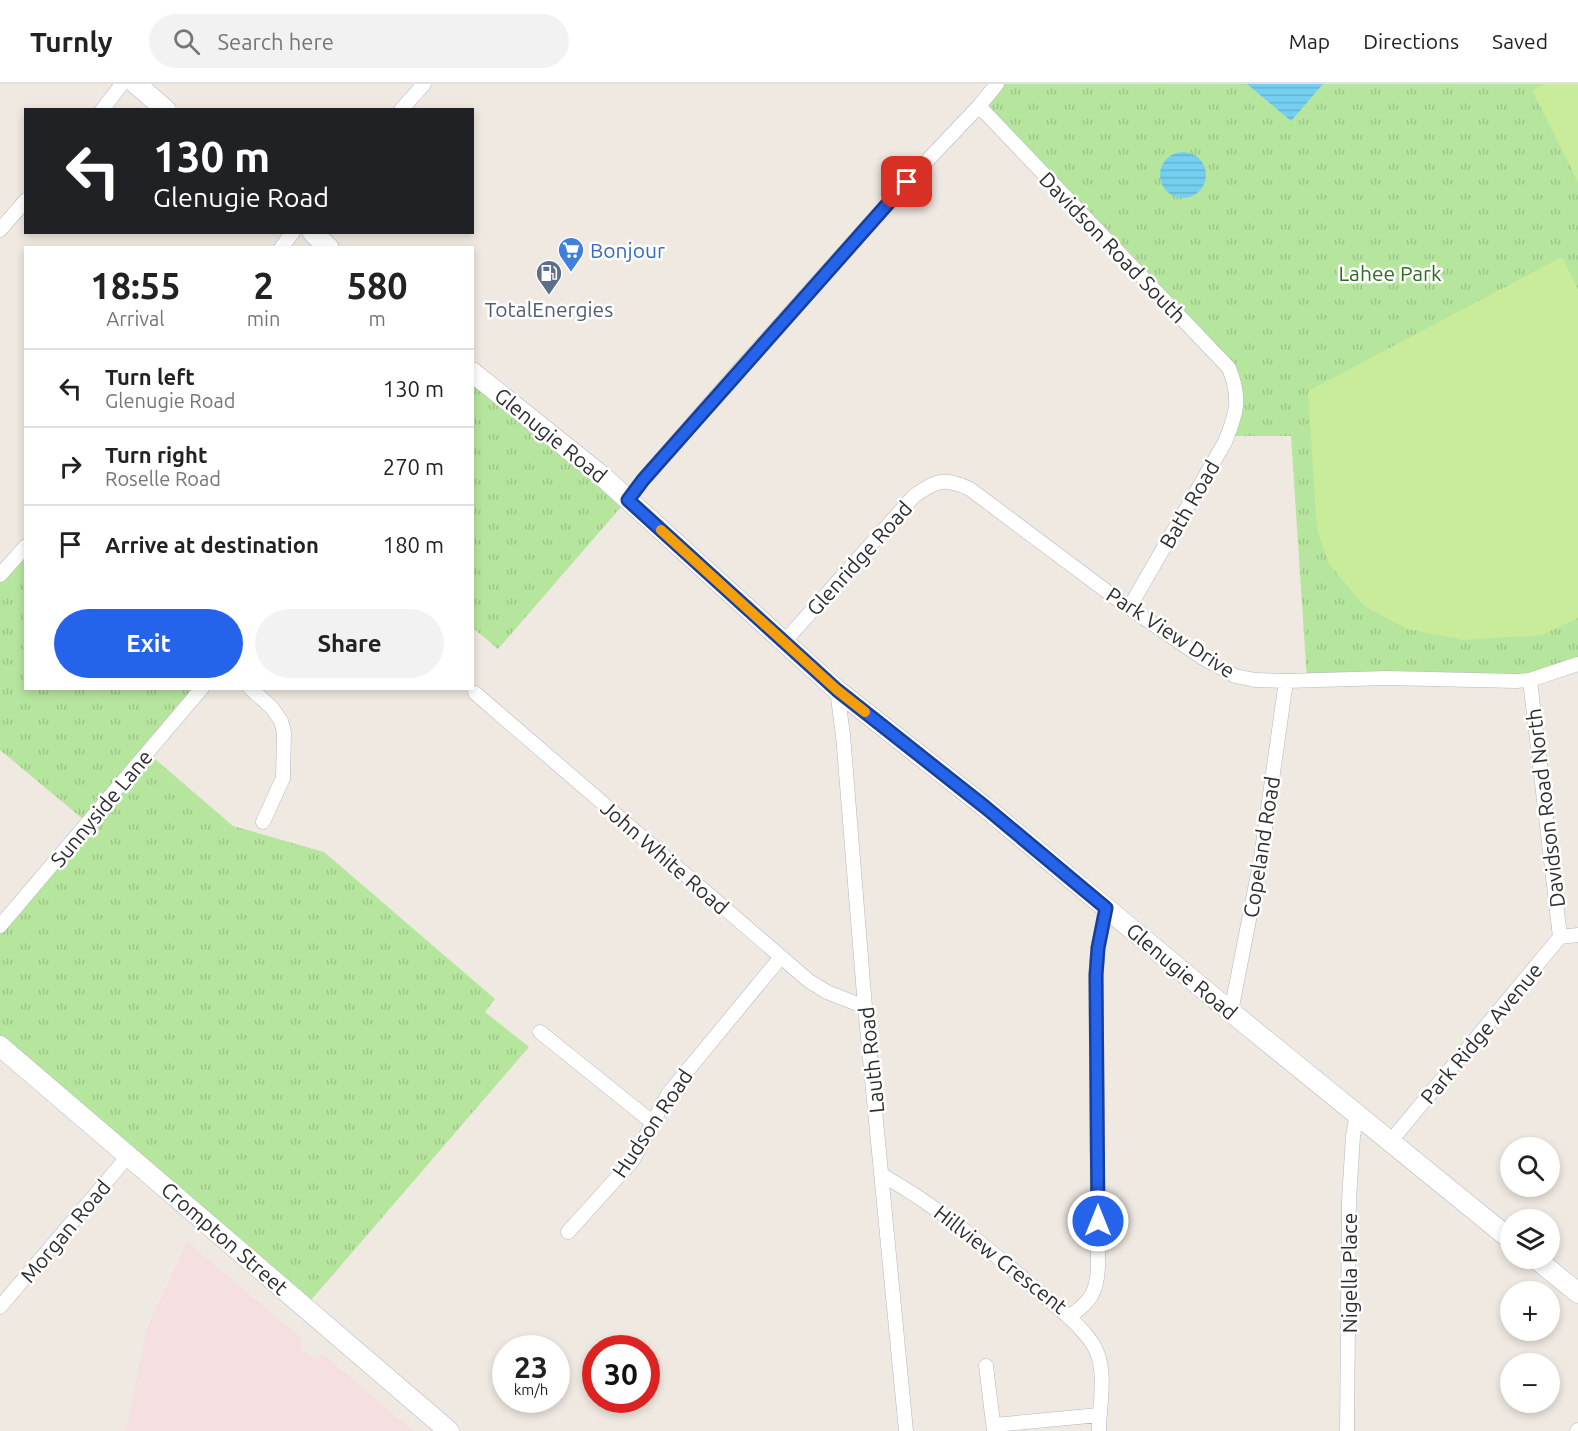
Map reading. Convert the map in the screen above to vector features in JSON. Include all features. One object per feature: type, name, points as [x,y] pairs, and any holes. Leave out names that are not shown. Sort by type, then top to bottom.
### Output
[{"type":"street","points":[[104,108],[122,84]]},
{"type":"street","points":[[136,84],[164,108]]},
{"type":"street","points":[[403,108],[424,84]]},
{"type":"street","points":[[628,500],[643,480],[899,190],[997,84]]},
{"type":"street","name":"Davidson Road South","points":[[979,106],[1229,368],[1237,394]]},
{"type":"street","points":[[0,230],[24,202]]},
{"type":"street","points":[[314,234],[327,246]]},
{"type":"street","name":"Glenugie Road","points":[[474,375],[514,404],[628,500],[837,690],[985,807],[1231,1012],[1500,1231]]},
{"type":"street","name":"Bath Road","points":[[1129,608],[1225,442],[1233,423],[1237,394]]},
{"type":"street","name":"Park View Drive","points":[[940,481],[950,481],[970,489],[1129,608],[1203,658],[1235,676],[1255,680],[1286,681],[1387,678],[1530,680],[1578,664]]},
{"type":"street","name":"Glenridge Road","points":[[784,642],[914,496],[940,481]]},
{"type":"street","points":[[0,575],[24,548]]},
{"type":"street","name":"Davidson Road North","points":[[1530,680],[1560,937]]},
{"type":"street","name":"Copeland Road","points":[[1231,1012],[1261,858],[1286,681]]},
{"type":"street","name":"Sunnyside Lane","points":[[0,926],[200,690]]},
{"type":"street","points":[[252,690],[272,708],[281,721],[284,732],[283,778],[263,822]]},
{"type":"street","name":"Lauth Road","points":[[837,690],[843,735],[906,1431]]},
{"type":"street","name":"John White Road","points":[[475,693],[809,981],[827,992],[866,1007]]},
{"type":"street","name":"Hillview Crescent","points":[[882,1175],[912,1192],[949,1218],[1069,1317],[1088,1302],[1094,1293],[1098,1279],[1096,975],[1098,948],[1106,908]]},
{"type":"street","points":[[1560,937],[1578,935]]},
{"type":"street","name":"Park Ridge Avenue","points":[[1390,1142],[1560,937]]},
{"type":"street","name":"Hudson Road","points":[[568,1232],[633,1160],[668,1094],[781,957]]},
{"type":"street","points":[[540,1032],[652,1122]]},
{"type":"street","name":"Crompton Street","points":[[0,1046],[449,1431]]},
{"type":"street","name":"Nigella Place","points":[[1347,1431],[1349,1200],[1353,1136],[1357,1114]]},
{"type":"street","name":"Morgan Road","points":[[0,1307],[129,1155]]},
{"type":"street","points":[[1549,1269],[1578,1293]]},
{"type":"street","points":[[1069,1317],[1087,1336],[1096,1350],[1100,1364],[1099,1431]]},
{"type":"street","points":[[986,1366],[994,1428],[1099,1415]]},
{"type":"shaded area","points":[[187,1242],[302,1339],[300,1349],[313,1358],[321,1355],[326,1357],[413,1431],[126,1431],[147,1328]]},
{"type":"green space","name":"Lahee Park","points":[[996,84],[1578,84],[1578,664],[1530,679],[1307,680],[1291,436],[1226,436],[1232,423],[1228,369],[978,106]]},
{"type":"green space","points":[[1544,84],[1578,84],[1578,182],[1532,90]]},
{"type":"green space","points":[[1562,257],[1578,289],[1578,618],[1542,635],[1463,640],[1407,629],[1364,606],[1329,564],[1317,530],[1308,391]]},
{"type":"green space","points":[[474,373],[628,499],[498,649],[474,629]]},
{"type":"green space","points":[[24,548],[24,690],[200,690],[148,753],[233,826],[324,852],[495,999],[485,1012],[529,1047],[306,1306],[0,1045],[0,926],[89,824],[0,750],[0,577]]},
{"type":"water","points":[[1247,84],[1323,84],[1291,121]]},
{"type":"water","points":[[1188,152],[1200,158],[1205,166],[1205,184],[1200,192],[1192,197],[1178,198],[1170,195],[1163,188],[1160,170],[1163,162],[1170,155]]},
{"type":"slow traffic","points":[[661,530],[837,690],[865,712]]},
{"type":"place","name":"Bonjour","points":[[571,273]]},
{"type":"place","name":"TotalEnergies","points":[[549,296]]},
{"type":"route","points":[[907,182],[643,480],[628,500],[837,690],[985,807],[1106,908],[1098,948],[1096,975],[1098,1221]]}]
